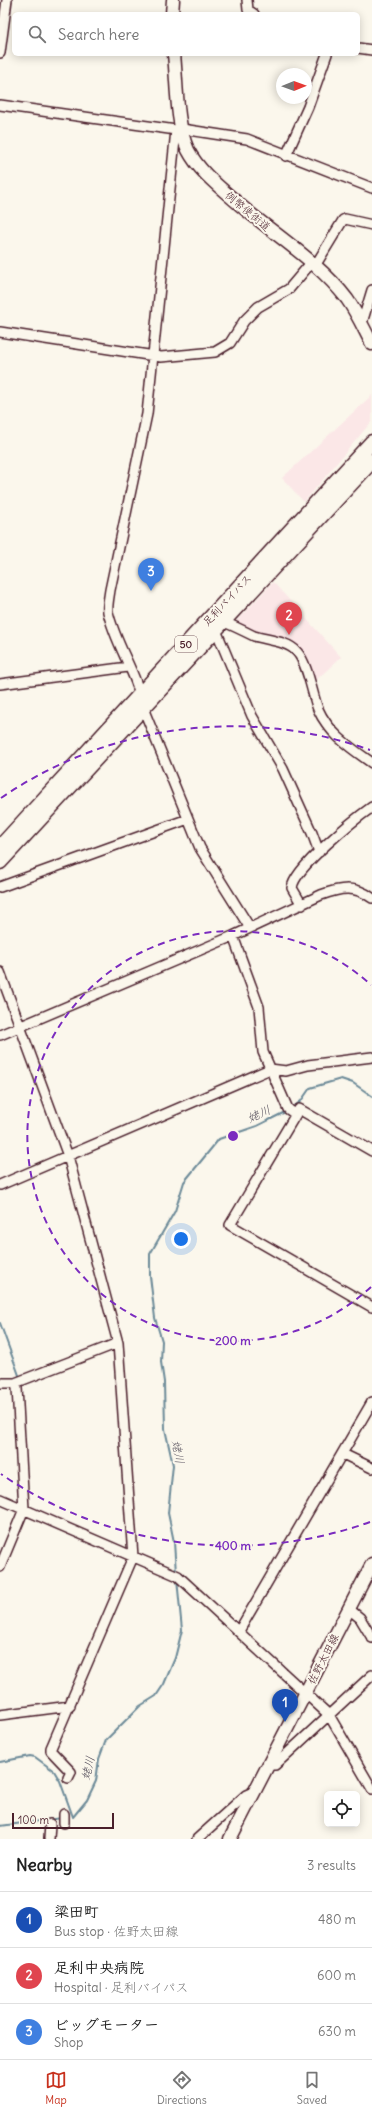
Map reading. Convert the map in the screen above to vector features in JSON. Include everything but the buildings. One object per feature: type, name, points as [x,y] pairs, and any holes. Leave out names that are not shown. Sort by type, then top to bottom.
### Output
[{"type":"highway","name":"足利バイパス","points":[[0,847],[372,442]]},
{"type":"highway","name":"足利バイパス","points":[[0,862],[372,461]]},
{"type":"main road","points":[[172,12],[173,0]]},
{"type":"main road","name":"例幣使街道","points":[[174,56],[179,129],[199,167],[206,175],[313,264],[338,288],[366,326],[372,344]]},
{"type":"main road","name":"佐野太田線","points":[[230,1839],[372,1564]]},
{"type":"street","points":[[0,53],[7,0]]},
{"type":"street","points":[[247,0],[248,10],[251,12]]},
{"type":"street","points":[[360,48],[372,50]]},
{"type":"street","points":[[286,156],[308,107],[327,56]]},
{"type":"street","points":[[0,105],[179,129],[247,140],[372,188]]},
{"type":"street","points":[[179,129],[147,414],[110,590],[108,611],[128,667],[141,693],[143,708],[200,848],[250,928]]},
{"type":"street","points":[[0,332],[153,354],[161,357],[215,352],[230,343],[244,321],[258,307],[289,289],[313,264],[343,220],[345,219],[372,225]]},
{"type":"street","points":[[366,326],[372,290]]},
{"type":"street","points":[[220,626],[289,646],[297,652],[310,683],[318,710],[326,724],[337,737],[372,763]]},
{"type":"street","points":[[220,626],[252,716],[287,776],[319,852]]},
{"type":"street","points":[[0,684],[128,667]]},
{"type":"street","points":[[302,904],[293,891],[292,884],[319,852],[372,807]]},
{"type":"street","points":[[0,887],[188,819]]},
{"type":"street","points":[[0,1035],[233,936],[320,895],[343,889],[358,890],[372,898]]},
{"type":"street","points":[[233,936],[259,1007],[263,1052],[288,1109],[295,1114]]},
{"type":"street","points":[[0,972],[68,1156],[118,1344],[133,1557],[51,1751],[71,1772],[68,1778]]},
{"type":"street","points":[[0,1185],[270,1069],[286,1071],[308,1065],[372,1057]]},
{"type":"street","points":[[372,1151],[299,1109],[230,1225],[372,1307]]},
{"type":"street","points":[[0,1383],[15,1383],[118,1344]]},
{"type":"street","points":[[0,1567],[24,1509],[18,1388],[15,1383]]},
{"type":"street","points":[[239,1631],[372,1402]]},
{"type":"street","points":[[342,1454],[372,1468]]},
{"type":"street","points":[[0,1499],[178,1576],[329,1715],[372,1789]]},
{"type":"street","points":[[349,1609],[360,1618],[372,1638]]},
{"type":"street","points":[[268,1765],[275,1765],[372,1674]]},
{"type":"street","points":[[0,1715],[70,1706]]},
{"type":"street","points":[[197,1839],[246,1795],[255,1791]]},
{"type":"street","points":[[49,1839],[50,1824]]},
{"type":"shaded area","points":[[372,395],[372,421],[304,502],[282,478]]},
{"type":"shaded area","points":[[273,582],[341,657],[312,684],[292,649],[233,625]]},
{"type":"waterway","name":"姥川","points":[[292,1108],[301,1101],[310,1088],[341,1079],[353,1083],[372,1096]]},
{"type":"waterway","name":"姥川","points":[[176,1573],[174,1542],[168,1513],[173,1465],[165,1429],[164,1382],[161,1362],[162,1341],[155,1318],[150,1276],[150,1254],[175,1211],[184,1182],[219,1139],[257,1126],[287,1111]]},
{"type":"waterway","points":[[0,1323],[20,1378]]},
{"type":"waterway","name":"姥川","points":[[73,1817],[87,1800],[96,1781],[99,1759],[106,1740],[140,1706],[156,1696],[164,1684],[175,1658],[182,1630],[177,1579]]},
{"type":"waterway","name":"姥川","points":[[0,1762],[30,1756],[35,1757],[54,1771],[60,1781],[73,1817]]},
{"type":"waterway","points":[[0,1826],[62,1818]]},
{"type":"place","name":"ビッグモーター","points":[[151,591]]},
{"type":"place","name":"足利中央病院","points":[[289,635]]},
{"type":"place","name":"梁田町","points":[[285,1722]]}]
